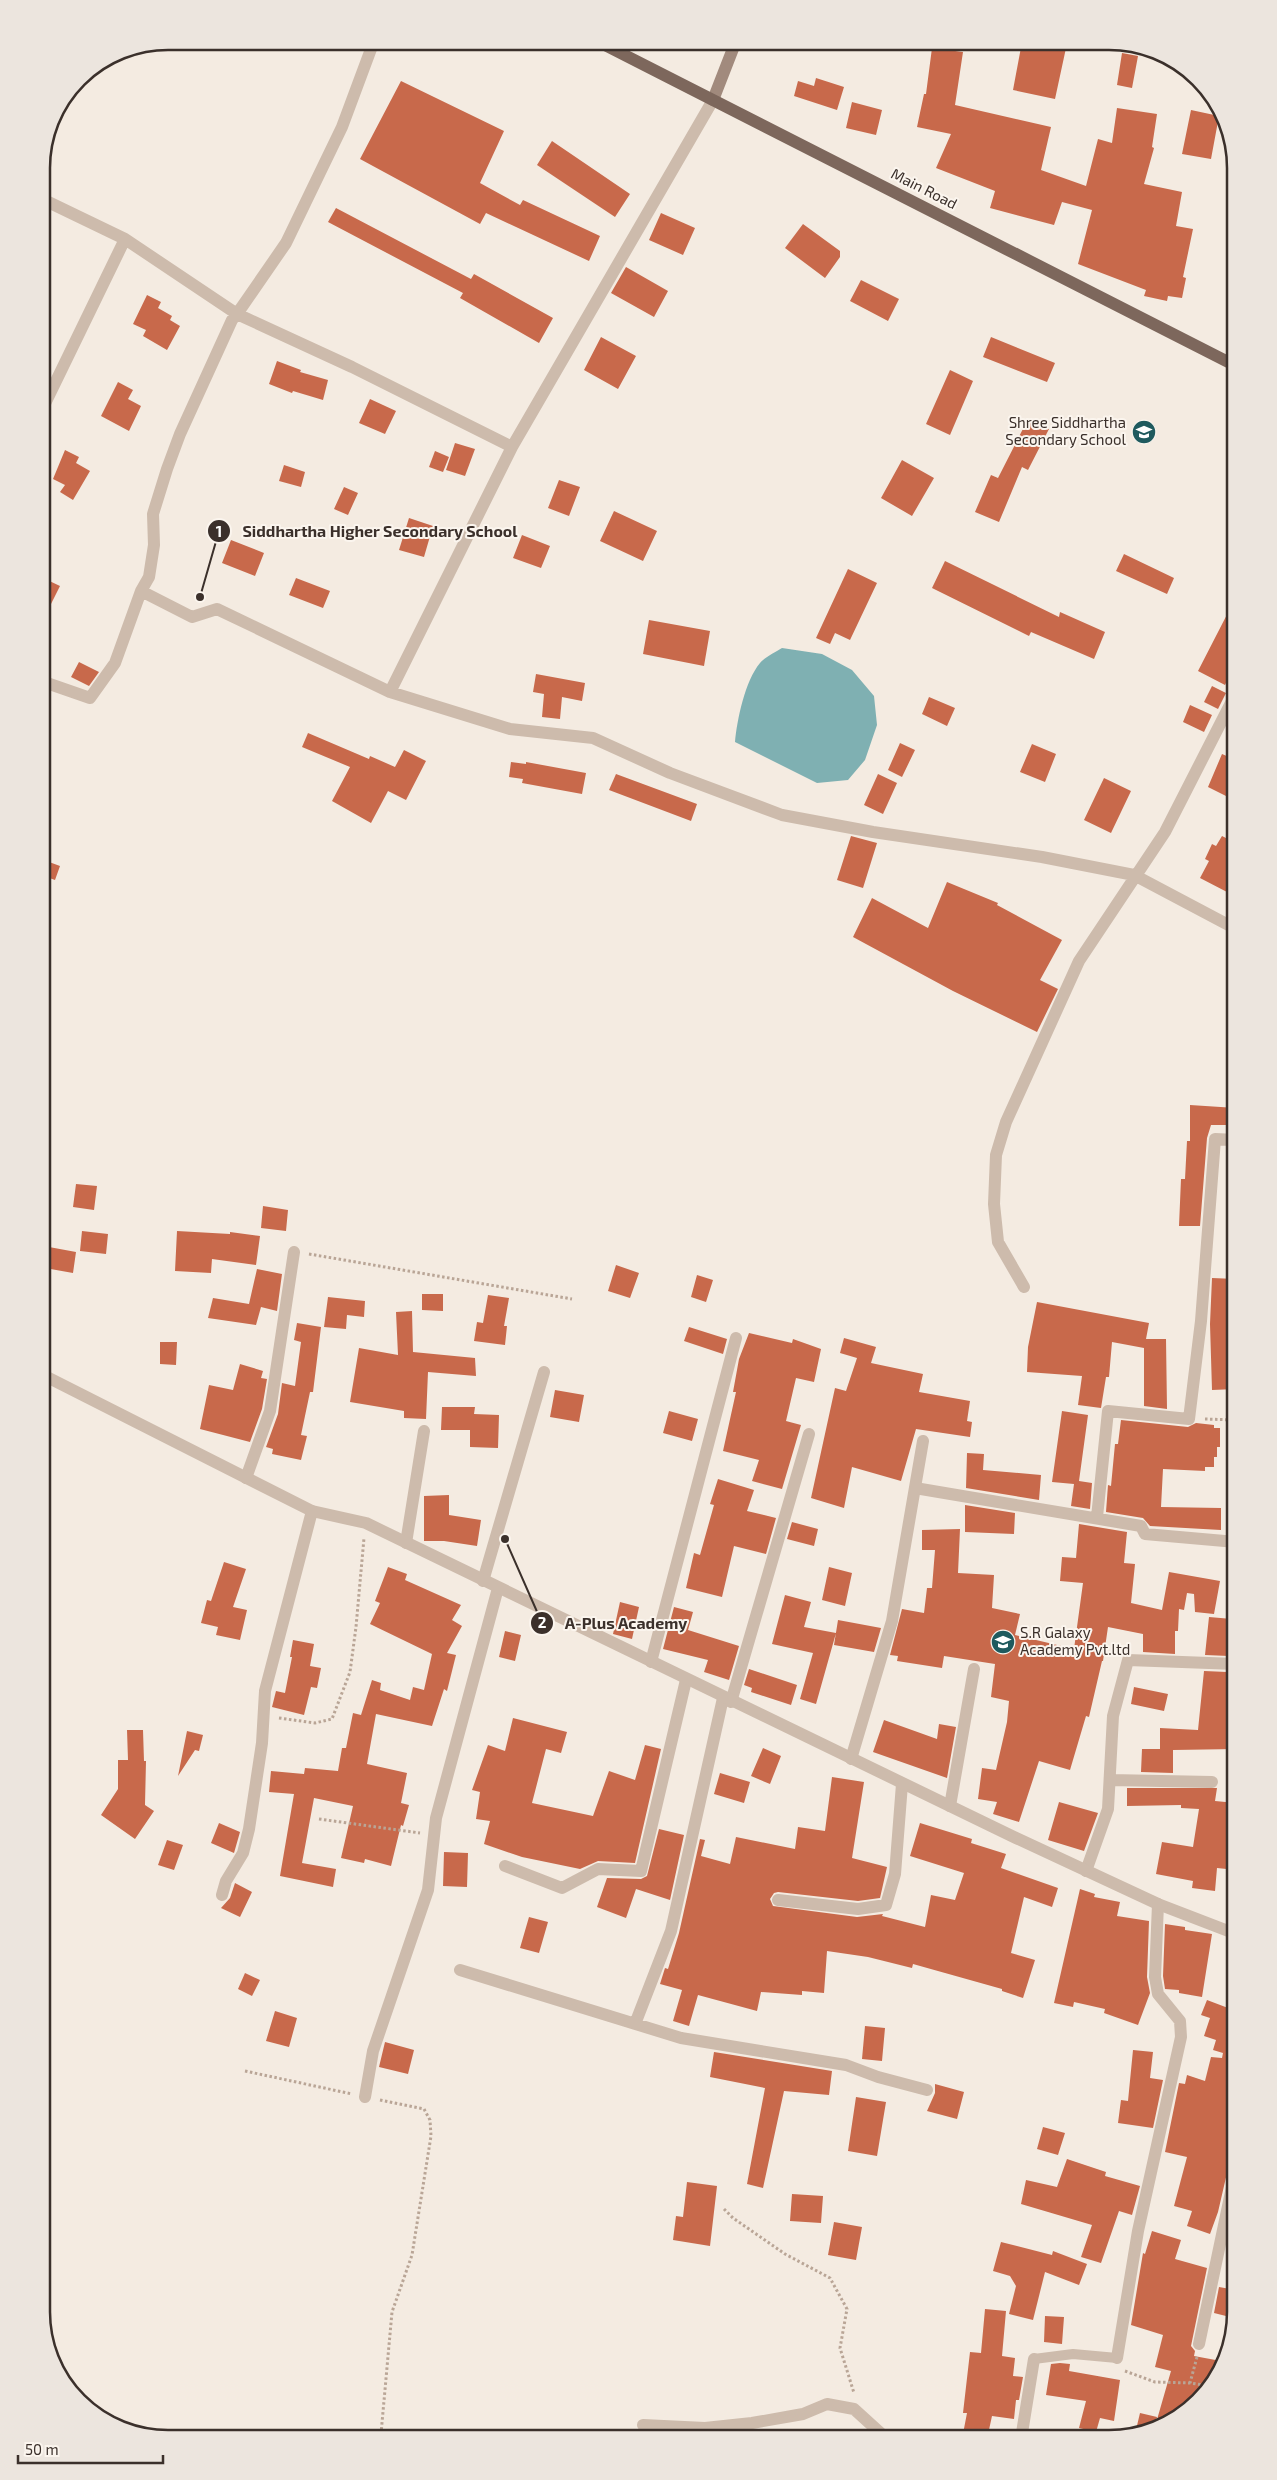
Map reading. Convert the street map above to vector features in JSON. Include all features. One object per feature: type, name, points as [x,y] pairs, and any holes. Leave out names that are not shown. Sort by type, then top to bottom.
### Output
[{"type":"main road","name":"Main Road","points":[[615,50],[1227,361]]},
{"type":"main road","points":[[712,100],[732,50]]},
{"type":"street","points":[[50,684],[90,698],[115,663],[141,591],[149,576],[154,545],[153,514],[180,434],[232,320],[286,243],[342,127],[371,50]]},
{"type":"street","points":[[390,692],[512,447],[712,100]]},
{"type":"street","points":[[50,203],[125,238],[237,314],[352,367],[512,447]]},
{"type":"street","points":[[50,395],[125,238]]},
{"type":"street","points":[[141,591],[192,617],[217,609],[390,692],[510,729],[594,738],[670,773],[782,815],[873,832],[1042,857],[1134,875],[1227,924]]},
{"type":"street","points":[[1024,1287],[998,1242],[994,1204],[996,1155],[1006,1122],[1079,961],[1134,875],[1165,832],[1227,711]]},
{"type":"street","points":[[1096,1517],[1108,1411],[1189,1419],[1201,1321],[1215,1139],[1227,1140]]},
{"type":"street","points":[[246,1478],[270,1411],[294,1252]]},
{"type":"street","points":[[651,1662],[736,1338]]},
{"type":"street","points":[[483,1581],[544,1372]]},
{"type":"street","points":[[50,1379],[312,1511],[366,1523],[902,1784],[1158,1904],[1227,1931]]},
{"type":"street","points":[[406,1543],[424,1431]]},
{"type":"street","points":[[636,2024],[671,1931],[727,1700],[809,1434]]},
{"type":"street","points":[[851,1759],[892,1621],[923,1441]]},
{"type":"street","points":[[915,1488],[1096,1517],[1141,1526],[1145,1534],[1227,1541]]},
{"type":"street","points":[[222,1895],[226,1881],[243,1853],[249,1829],[262,1743],[265,1690],[312,1511]]},
{"type":"street","points":[[365,2097],[374,2051],[428,1890],[433,1835],[498,1588]]},
{"type":"street","points":[[1086,1871],[1108,1809],[1113,1716],[1128,1660],[1227,1664]]},
{"type":"street","points":[[950,1806],[974,1669]]},
{"type":"street","points":[[505,1866],[562,1888],[598,1869],[641,1871],[686,1680]]},
{"type":"street","points":[[1110,1780],[1212,1782]]},
{"type":"street","points":[[778,1900],[858,1909],[886,1905],[895,1874],[902,1784]]},
{"type":"street","points":[[1116,2358],[1138,2231],[1181,2038],[1180,2021],[1158,1994],[1155,1977],[1158,1904]]},
{"type":"street","points":[[460,1970],[681,2038],[846,2065],[878,2077],[927,2090]]},
{"type":"street","points":[[1199,2344],[1227,2211]]},
{"type":"street","points":[[1022,2430],[1034,2359]]},
{"type":"street","points":[[642,2425],[705,2428],[752,2423],[802,2414],[827,2404],[854,2409],[877,2430]]},
{"type":"lane","points":[[1034,2359],[1073,2354],[1116,2358]]},
{"type":"path","points":[[294,1252],[572,1299]]},
{"type":"path","points":[[1189,1419],[1227,1420]]},
{"type":"path","points":[[264,1716],[315,1723],[332,1718],[350,1672],[366,1523]]},
{"type":"path","points":[[319,1818],[433,1835]]},
{"type":"path","points":[[245,2071],[424,2109],[430,2120],[431,2136],[412,2255],[392,2312],[381,2430]]},
{"type":"path","points":[[724,2209],[786,2254],[830,2278],[847,2309],[840,2348],[861,2415]]},
{"type":"path","points":[[1190,2383],[1199,2344]]},
{"type":"path","points":[[1116,2358],[1126,2371],[1155,2382],[1202,2385]]},
{"type":"water","points":[[782,648],[822,654],[852,670],[874,696],[877,725],[865,760],[848,780],[817,783],[735,742],[740,712],[750,680],[762,661]]},
{"type":"building","points":[[932,50],[963,52],[955,105],[1051,127],[1041,170],[1086,186],[1098,139],[1112,143],[1117,108],[1157,114],[1152,147],[1154,148],[1144,184],[1182,192],[1176,226],[1193,229],[1183,277],[1186,278],[1182,298],[1168,296],[1167,301],[1144,296],[1146,290],[1078,264],[1092,210],[1062,202],[1054,225],[990,208],[995,191],[936,168],[951,134],[917,127],[924,94],[926,94]]},
{"type":"building","points":[[1020,50],[1066,50],[1055,99],[1013,90]]},
{"type":"building","points":[[1122,53],[1138,56],[1132,88],[1117,85]]},
{"type":"building","points":[[816,78],[844,87],[837,110],[794,96],[798,81],[814,86]]},
{"type":"building","points":[[401,81],[504,131],[480,183],[520,205],[523,200],[600,236],[589,261],[486,213],[480,224],[360,159]]},
{"type":"building","points":[[852,102],[882,110],[876,135],[846,128]]},
{"type":"building","points":[[1191,110],[1214,115],[1218,123],[1211,159],[1182,154]]},
{"type":"building","points":[[552,141],[630,194],[615,217],[537,165]]},
{"type":"building","points":[[336,208],[471,279],[474,274],[553,318],[539,343],[460,298],[463,293],[328,222]]},
{"type":"building","points":[[661,213],[695,228],[683,255],[649,240]]},
{"type":"building","points":[[803,224],[840,251],[840,257],[825,278],[785,248]]},
{"type":"building","points":[[626,267],[668,291],[654,317],[611,293]]},
{"type":"building","points":[[861,280],[899,299],[888,321],[850,301]]},
{"type":"building","points":[[147,295],[161,302],[158,308],[172,316],[170,320],[180,326],[167,350],[143,336],[146,330],[133,324]]},
{"type":"building","points":[[601,337],[636,356],[618,389],[584,370]]},
{"type":"building","points":[[991,337],[1055,363],[1047,382],[983,357]]},
{"type":"building","points":[[277,361],[301,370],[300,372],[328,380],[323,400],[293,391],[292,393],[269,384]]},
{"type":"building","points":[[950,370],[973,381],[950,435],[926,424]]},
{"type":"building","points":[[118,382],[133,390],[128,399],[141,406],[129,431],[101,416]]},
{"type":"building","points":[[370,399],[396,411],[385,434],[359,423]]},
{"type":"building","points":[[1028,419],[1049,429],[1028,470],[1022,467],[999,522],[975,512],[991,475],[998,478]]},
{"type":"building","points":[[455,443],[475,449],[465,476],[446,470]]},
{"type":"building","points":[[65,450],[79,457],[76,463],[90,471],[73,500],[60,492],[65,485],[53,479]]},
{"type":"building","points":[[435,451],[449,457],[443,472],[429,467]]},
{"type":"building","points":[[902,460],[934,478],[912,516],[881,498]]},
{"type":"building","points":[[284,465],[305,472],[301,487],[279,481]]},
{"type":"building","points":[[559,480],[580,487],[569,516],[548,508]]},
{"type":"building","points":[[344,487],[358,493],[348,515],[334,509]]},
{"type":"building","points":[[614,511],[657,531],[643,561],[600,541]]},
{"type":"building","points":[[409,518],[433,526],[424,557],[399,550]]},
{"type":"building","points":[[522,535],[550,546],[541,568],[513,558]]},
{"type":"building","points":[[231,540],[264,553],[255,576],[222,563]]},
{"type":"building","points":[[1124,554],[1174,578],[1167,594],[1116,571]]},
{"type":"building","points":[[945,561],[1059,617],[1060,612],[1105,632],[1094,659],[1031,632],[1029,636],[932,588]]},
{"type":"building","points":[[848,569],[877,583],[850,640],[835,633],[830,644],[816,638]]},
{"type":"building","points":[[296,578],[330,591],[323,608],[289,595]]},
{"type":"building","points":[[50,581],[60,586],[50,606]]},
{"type":"building","points":[[1227,615],[1227,681],[1225,685],[1198,671]]},
{"type":"building","points":[[649,620],[710,631],[704,666],[643,654]]},
{"type":"building","points":[[79,662],[99,672],[89,686],[71,677]]},
{"type":"building","points":[[536,674],[585,683],[582,701],[562,697],[560,719],[542,717],[544,694],[533,692]]},
{"type":"building","points":[[1212,686],[1226,693],[1218,709],[1204,702]]},
{"type":"building","points":[[929,697],[955,708],[947,726],[922,714]]},
{"type":"building","points":[[1190,705],[1212,715],[1204,732],[1183,722]]},
{"type":"building","points":[[308,733],[369,759],[370,756],[395,767],[404,750],[426,761],[406,800],[388,791],[371,823],[332,801],[350,767],[302,747]]},
{"type":"building","points":[[900,743],[915,750],[902,777],[888,770]]},
{"type":"building","points":[[1032,744],[1056,754],[1045,782],[1020,772]]},
{"type":"building","points":[[1222,754],[1227,756],[1227,796],[1208,787]]},
{"type":"building","points":[[511,762],[526,764],[526,762],[586,773],[582,794],[522,783],[523,779],[509,777]]},
{"type":"building","points":[[616,774],[697,804],[691,821],[609,790]]},
{"type":"building","points":[[878,774],[897,783],[883,814],[864,805]]},
{"type":"building","points":[[1104,778],[1131,791],[1111,833],[1084,820]]},
{"type":"building","points":[[851,836],[877,843],[863,888],[837,880]]},
{"type":"building","points":[[1222,836],[1227,838],[1227,892],[1200,878],[1209,861],[1205,859],[1212,844],[1216,846]]},
{"type":"building","points":[[50,862],[60,866],[55,880],[50,878]]},
{"type":"building","points":[[947,882],[998,903],[997,905],[1062,940],[1040,980],[1058,989],[1037,1032],[953,991],[853,937],[872,898],[928,928]]},
{"type":"building","points":[[1190,1105],[1227,1107],[1227,1125],[1211,1125],[1207,1138],[1200,1226],[1179,1226],[1181,1179],[1185,1179],[1187,1141],[1190,1141]]},
{"type":"building","points":[[76,1184],[97,1186],[94,1210],[73,1207]]},
{"type":"building","points":[[263,1206],[288,1210],[286,1231],[261,1228]]},
{"type":"building","points":[[82,1231],[108,1234],[106,1254],[80,1251]]},
{"type":"building","points":[[177,1231],[230,1234],[230,1232],[260,1236],[256,1265],[212,1259],[211,1273],[175,1271]]},
{"type":"building","points":[[50,1247],[76,1252],[73,1273],[50,1269]]},
{"type":"building","points":[[616,1265],[639,1273],[630,1298],[608,1291]]},
{"type":"building","points":[[257,1269],[282,1274],[277,1311],[261,1307],[256,1325],[208,1318],[213,1298],[249,1304]]},
{"type":"building","points":[[697,1275],[713,1280],[706,1302],[691,1297]]},
{"type":"building","points":[[1212,1278],[1227,1279],[1227,1389],[1212,1390],[1210,1324]]},
{"type":"building","points":[[422,1294],[443,1294],[443,1311],[422,1310]]},
{"type":"building","points":[[488,1295],[509,1298],[504,1326],[507,1326],[505,1345],[474,1341],[477,1322],[483,1323]]},
{"type":"building","points":[[328,1297],[365,1301],[364,1317],[347,1315],[346,1329],[324,1327]]},
{"type":"building","points":[[1037,1302],[1149,1323],[1146,1339],[1166,1339],[1167,1409],[1144,1406],[1144,1348],[1112,1342],[1109,1377],[1106,1377],[1101,1408],[1078,1405],[1082,1376],[1027,1372],[1028,1347]]},
{"type":"building","points":[[412,1311],[413,1352],[475,1358],[476,1376],[428,1372],[426,1419],[404,1418],[404,1411],[350,1402],[359,1348],[398,1355],[396,1312]]},
{"type":"building","points":[[297,1323],[321,1327],[313,1392],[310,1392],[301,1435],[307,1436],[301,1460],[272,1454],[273,1449],[266,1447],[278,1414],[282,1383],[295,1386],[301,1342],[294,1340]]},
{"type":"building","points":[[689,1327],[727,1339],[723,1354],[684,1341]]},
{"type":"building","points":[[749,1333],[792,1343],[793,1339],[821,1349],[814,1382],[796,1378],[786,1421],[801,1425],[782,1489],[752,1481],[759,1460],[723,1451],[736,1392],[733,1392],[739,1359]]},
{"type":"building","points":[[844,1338],[876,1347],[871,1363],[923,1374],[919,1392],[970,1401],[967,1421],[972,1422],[970,1437],[916,1429],[901,1481],[852,1467],[844,1508],[811,1498],[835,1388],[846,1391],[857,1358],[840,1353]]},
{"type":"building","points":[[160,1342],[177,1342],[176,1365],[160,1364]]},
{"type":"building","points":[[240,1364],[263,1371],[261,1378],[267,1379],[262,1409],[250,1442],[200,1429],[209,1385],[233,1390]]},
{"type":"building","points":[[555,1390],[584,1395],[579,1422],[550,1417]]},
{"type":"building","points":[[442,1407],[475,1407],[474,1414],[499,1415],[498,1448],[470,1447],[470,1430],[441,1430]]},
{"type":"building","points":[[669,1411],[698,1419],[692,1441],[663,1433]]},
{"type":"building","points":[[1062,1411],[1088,1415],[1079,1481],[1092,1483],[1090,1509],[1071,1506],[1074,1484],[1052,1482]]},
{"type":"building","points":[[1121,1420],[1188,1427],[1196,1423],[1214,1425],[1214,1428],[1220,1428],[1220,1447],[1217,1447],[1217,1457],[1214,1457],[1214,1467],[1205,1467],[1205,1471],[1163,1469],[1161,1507],[1221,1508],[1221,1530],[1150,1526],[1143,1518],[1106,1512],[1108,1485],[1111,1486],[1115,1444],[1118,1444]]},
{"type":"building","points":[[967,1453],[984,1454],[983,1470],[1041,1475],[1039,1500],[966,1488]]},
{"type":"building","points":[[718,1479],[754,1490],[747,1511],[776,1518],[766,1554],[734,1546],[722,1597],[686,1588],[694,1553],[700,1555],[714,1505],[710,1504]]},
{"type":"building","points":[[449,1495],[449,1515],[481,1520],[477,1546],[444,1541],[424,1541],[424,1496]]},
{"type":"building","points":[[965,1505],[1015,1513],[1014,1534],[965,1532]]},
{"type":"building","points":[[792,1522],[818,1529],[814,1546],[787,1539]]},
{"type":"building","points":[[1079,1524],[1127,1532],[1124,1563],[1135,1564],[1131,1603],[1162,1610],[1169,1572],[1220,1581],[1214,1614],[1195,1612],[1194,1594],[1187,1593],[1184,1610],[1179,1609],[1178,1631],[1175,1631],[1175,1654],[1143,1652],[1143,1634],[1108,1627],[1103,1661],[1089,1717],[1086,1716],[1070,1770],[1039,1761],[1019,1822],[993,1814],[997,1802],[978,1799],[982,1768],[996,1770],[1007,1722],[1009,1701],[991,1697],[995,1664],[944,1656],[942,1668],[897,1661],[898,1656],[890,1655],[902,1609],[924,1613],[927,1588],[932,1588],[935,1550],[922,1550],[922,1530],[960,1529],[958,1573],[994,1575],[992,1608],[1020,1614],[1015,1635],[1074,1649],[1083,1583],[1060,1581],[1062,1557],[1076,1558]]},
{"type":"building","points":[[224,1562],[246,1569],[233,1607],[247,1610],[240,1640],[216,1635],[218,1627],[201,1623],[207,1600],[211,1601]]},
{"type":"building","points":[[388,1567],[407,1574],[405,1580],[461,1605],[452,1620],[462,1626],[447,1653],[456,1655],[447,1691],[444,1689],[432,1726],[376,1714],[367,1764],[407,1773],[401,1803],[409,1805],[403,1826],[401,1825],[391,1866],[365,1859],[364,1863],[341,1858],[353,1806],[314,1798],[302,1863],[336,1869],[333,1887],[280,1876],[294,1794],[269,1792],[271,1771],[304,1774],[305,1768],[338,1771],[342,1748],[346,1748],[353,1713],[361,1715],[372,1680],[381,1683],[380,1690],[410,1700],[413,1687],[424,1690],[432,1654],[370,1624],[380,1603],[375,1601]]},
{"type":"building","points":[[829,1567],[852,1573],[845,1606],[822,1600]]},
{"type":"building","points":[[785,1595],[811,1602],[804,1627],[836,1633],[816,1704],[800,1699],[813,1653],[772,1644]]},
{"type":"building","points":[[620,1602],[639,1607],[632,1639],[613,1634]]},
{"type":"building","points":[[674,1607],[693,1612],[688,1630],[739,1646],[729,1680],[704,1672],[708,1660],[663,1649]]},
{"type":"building","points":[[1209,1617],[1227,1619],[1227,1656],[1205,1655]]},
{"type":"building","points":[[838,1620],[881,1628],[874,1652],[834,1645]]},
{"type":"building","points":[[505,1631],[521,1635],[515,1661],[499,1657]]},
{"type":"building","points":[[293,1640],[314,1644],[310,1666],[321,1668],[317,1688],[311,1687],[304,1715],[272,1707],[276,1691],[285,1693],[292,1657],[290,1657]]},
{"type":"building","points":[[749,1669],[797,1685],[791,1705],[751,1692],[752,1688],[744,1685]]},
{"type":"building","points":[[1204,1671],[1227,1672],[1227,1749],[1173,1750],[1173,1773],[1141,1772],[1142,1749],[1160,1749],[1160,1728],[1198,1730]]},
{"type":"building","points":[[1134,1687],[1168,1694],[1164,1711],[1131,1704]]},
{"type":"building","points":[[513,1718],[567,1732],[561,1753],[546,1749],[532,1803],[593,1816],[609,1771],[635,1780],[645,1745],[661,1749],[635,1863],[598,1861],[580,1869],[522,1857],[484,1844],[490,1821],[476,1819],[480,1792],[472,1790],[488,1745],[505,1751]]},
{"type":"building","points":[[884,1720],[937,1739],[939,1724],[956,1727],[947,1778],[873,1752]]},
{"type":"building","points":[[127,1730],[143,1730],[144,1761],[146,1761],[145,1805],[154,1811],[135,1839],[101,1815],[118,1789],[118,1760],[128,1760]]},
{"type":"building","points":[[187,1731],[203,1735],[199,1751],[195,1750],[178,1776]]},
{"type":"building","points":[[763,1748],[781,1756],[770,1784],[751,1776]]},
{"type":"building","points":[[720,1773],[750,1782],[744,1803],[714,1794]]},
{"type":"building","points":[[832,1777],[864,1782],[852,1858],[887,1867],[880,1898],[858,1901],[778,1892],[774,1893],[770,1899],[773,1906],[857,1917],[883,1914],[882,1916],[925,1927],[931,1895],[955,1900],[964,1873],[910,1856],[920,1823],[972,1839],[971,1843],[1006,1854],[1001,1868],[1058,1888],[1052,1907],[1024,1897],[1011,1953],[1035,1960],[1023,1998],[1002,1991],[1002,1989],[913,1964],[912,1968],[868,1957],[827,1951],[824,1993],[802,1991],[802,1995],[761,1992],[757,2011],[698,1995],[689,2026],[673,2021],[682,1990],[660,1984],[665,1968],[668,1969],[679,1933],[700,1839],[705,1840],[701,1856],[730,1864],[736,1837],[795,1849],[798,1827],[825,1831]]},
{"type":"building","points":[[1127,1788],[1217,1788],[1215,1801],[1227,1802],[1227,1869],[1217,1868],[1215,1891],[1192,1888],[1193,1881],[1156,1874],[1162,1842],[1193,1847],[1199,1809],[1181,1808],[1181,1805],[1127,1806]]},
{"type":"building","points":[[1059,1802],[1098,1813],[1084,1851],[1048,1840]]},
{"type":"building","points":[[219,1823],[240,1832],[234,1853],[211,1843]]},
{"type":"building","points":[[659,1829],[684,1835],[670,1900],[636,1889],[626,1918],[597,1907],[607,1878],[641,1879],[647,1876]]},
{"type":"building","points":[[167,1840],[183,1845],[174,1870],[158,1865]]},
{"type":"building","points":[[444,1852],[468,1853],[467,1887],[443,1886]]},
{"type":"building","points":[[235,1883],[252,1892],[240,1917],[221,1908],[230,1898]]},
{"type":"building","points":[[1080,1889],[1095,1894],[1094,1897],[1120,1902],[1117,1916],[1149,1921],[1147,1977],[1150,1993],[1138,2025],[1104,2013],[1105,2009],[1074,2002],[1073,2007],[1054,2003]]},
{"type":"building","points":[[529,1917],[548,1922],[539,1953],[520,1948]]},
{"type":"building","points":[[1165,1924],[1185,1927],[1185,1930],[1212,1934],[1202,1997],[1179,1993],[1179,1990],[1165,1989],[1163,1976]]},
{"type":"building","points":[[245,1973],[260,1980],[252,1996],[238,1989]]},
{"type":"building","points":[[1207,2000],[1227,2008],[1227,2173],[1218,2212],[1210,2234],[1187,2226],[1192,2211],[1174,2206],[1187,2157],[1165,2152],[1179,2083],[1185,2084],[1187,2075],[1205,2081],[1211,2057],[1222,2058],[1223,2053],[1213,2050],[1216,2040],[1204,2036],[1210,2018],[1201,2015]]},
{"type":"building","points":[[275,2011],[297,2018],[289,2047],[266,2041]]},
{"type":"building","points":[[865,2026],[885,2028],[882,2061],[862,2059]]},
{"type":"building","points":[[385,2042],[414,2050],[408,2074],[379,2067]]},
{"type":"building","points":[[1133,2050],[1153,2052],[1150,2078],[1163,2080],[1153,2128],[1118,2123],[1121,2100],[1128,2101]]},
{"type":"building","points":[[714,2052],[832,2071],[829,2095],[784,2091],[763,2188],[747,2184],[765,2088],[710,2077]]},
{"type":"building","points":[[935,2084],[964,2092],[957,2119],[927,2111],[935,2093]]},
{"type":"building","points":[[856,2097],[886,2102],[877,2156],[848,2151]]},
{"type":"building","points":[[1043,2127],[1065,2133],[1058,2155],[1037,2149]]},
{"type":"building","points":[[1067,2159],[1106,2172],[1105,2176],[1140,2186],[1132,2215],[1119,2211],[1101,2263],[1081,2257],[1092,2225],[1021,2204],[1026,2180],[1057,2187]]},
{"type":"building","points":[[687,2182],[717,2186],[710,2246],[673,2240],[676,2216],[683,2217]]},
{"type":"building","points":[[792,2194],[823,2196],[821,2223],[790,2221]]},
{"type":"building","points":[[834,2222],[862,2227],[856,2260],[828,2255]]},
{"type":"building","points":[[1152,2231],[1181,2240],[1175,2259],[1207,2268],[1191,2346],[1195,2351],[1194,2356],[1217,2360],[1207,2378],[1187,2401],[1157,2419],[1171,2371],[1155,2367],[1163,2335],[1131,2325],[1143,2253],[1145,2254]]},
{"type":"building","points":[[1001,2242],[1052,2255],[1053,2251],[1087,2264],[1079,2285],[1045,2272],[1033,2320],[1009,2314],[1016,2286],[1010,2276],[993,2271]]},
{"type":"building","points":[[1219,2287],[1227,2288],[1227,2316],[1214,2313]]},
{"type":"building","points":[[985,2309],[1006,2311],[1002,2356],[1015,2358],[1013,2376],[1023,2377],[1019,2400],[1016,2400],[1014,2419],[992,2416],[989,2430],[964,2430],[967,2413],[963,2413],[970,2352],[981,2353]]},
{"type":"building","points":[[1045,2316],[1064,2317],[1062,2344],[1044,2342]]},
{"type":"building","points":[[1051,2364],[1070,2364],[1069,2371],[1120,2380],[1114,2421],[1100,2418],[1097,2430],[1079,2428],[1086,2401],[1046,2395]]},
{"type":"building","points":[[1140,2413],[1157,2417],[1154,2421],[1137,2427]]},
{"type":"place","name":"Shree Siddhartha Secondary School","points":[[1144,432]]},
{"type":"place","name":"Siddhartha Higher Secondary School","points":[[200,597]]},
{"type":"place","name":"A-Plus Academy","points":[[505,1539]]},
{"type":"place","name":"S.R Galaxy Academy Pvt.ltd","points":[[1003,1642]]}]
